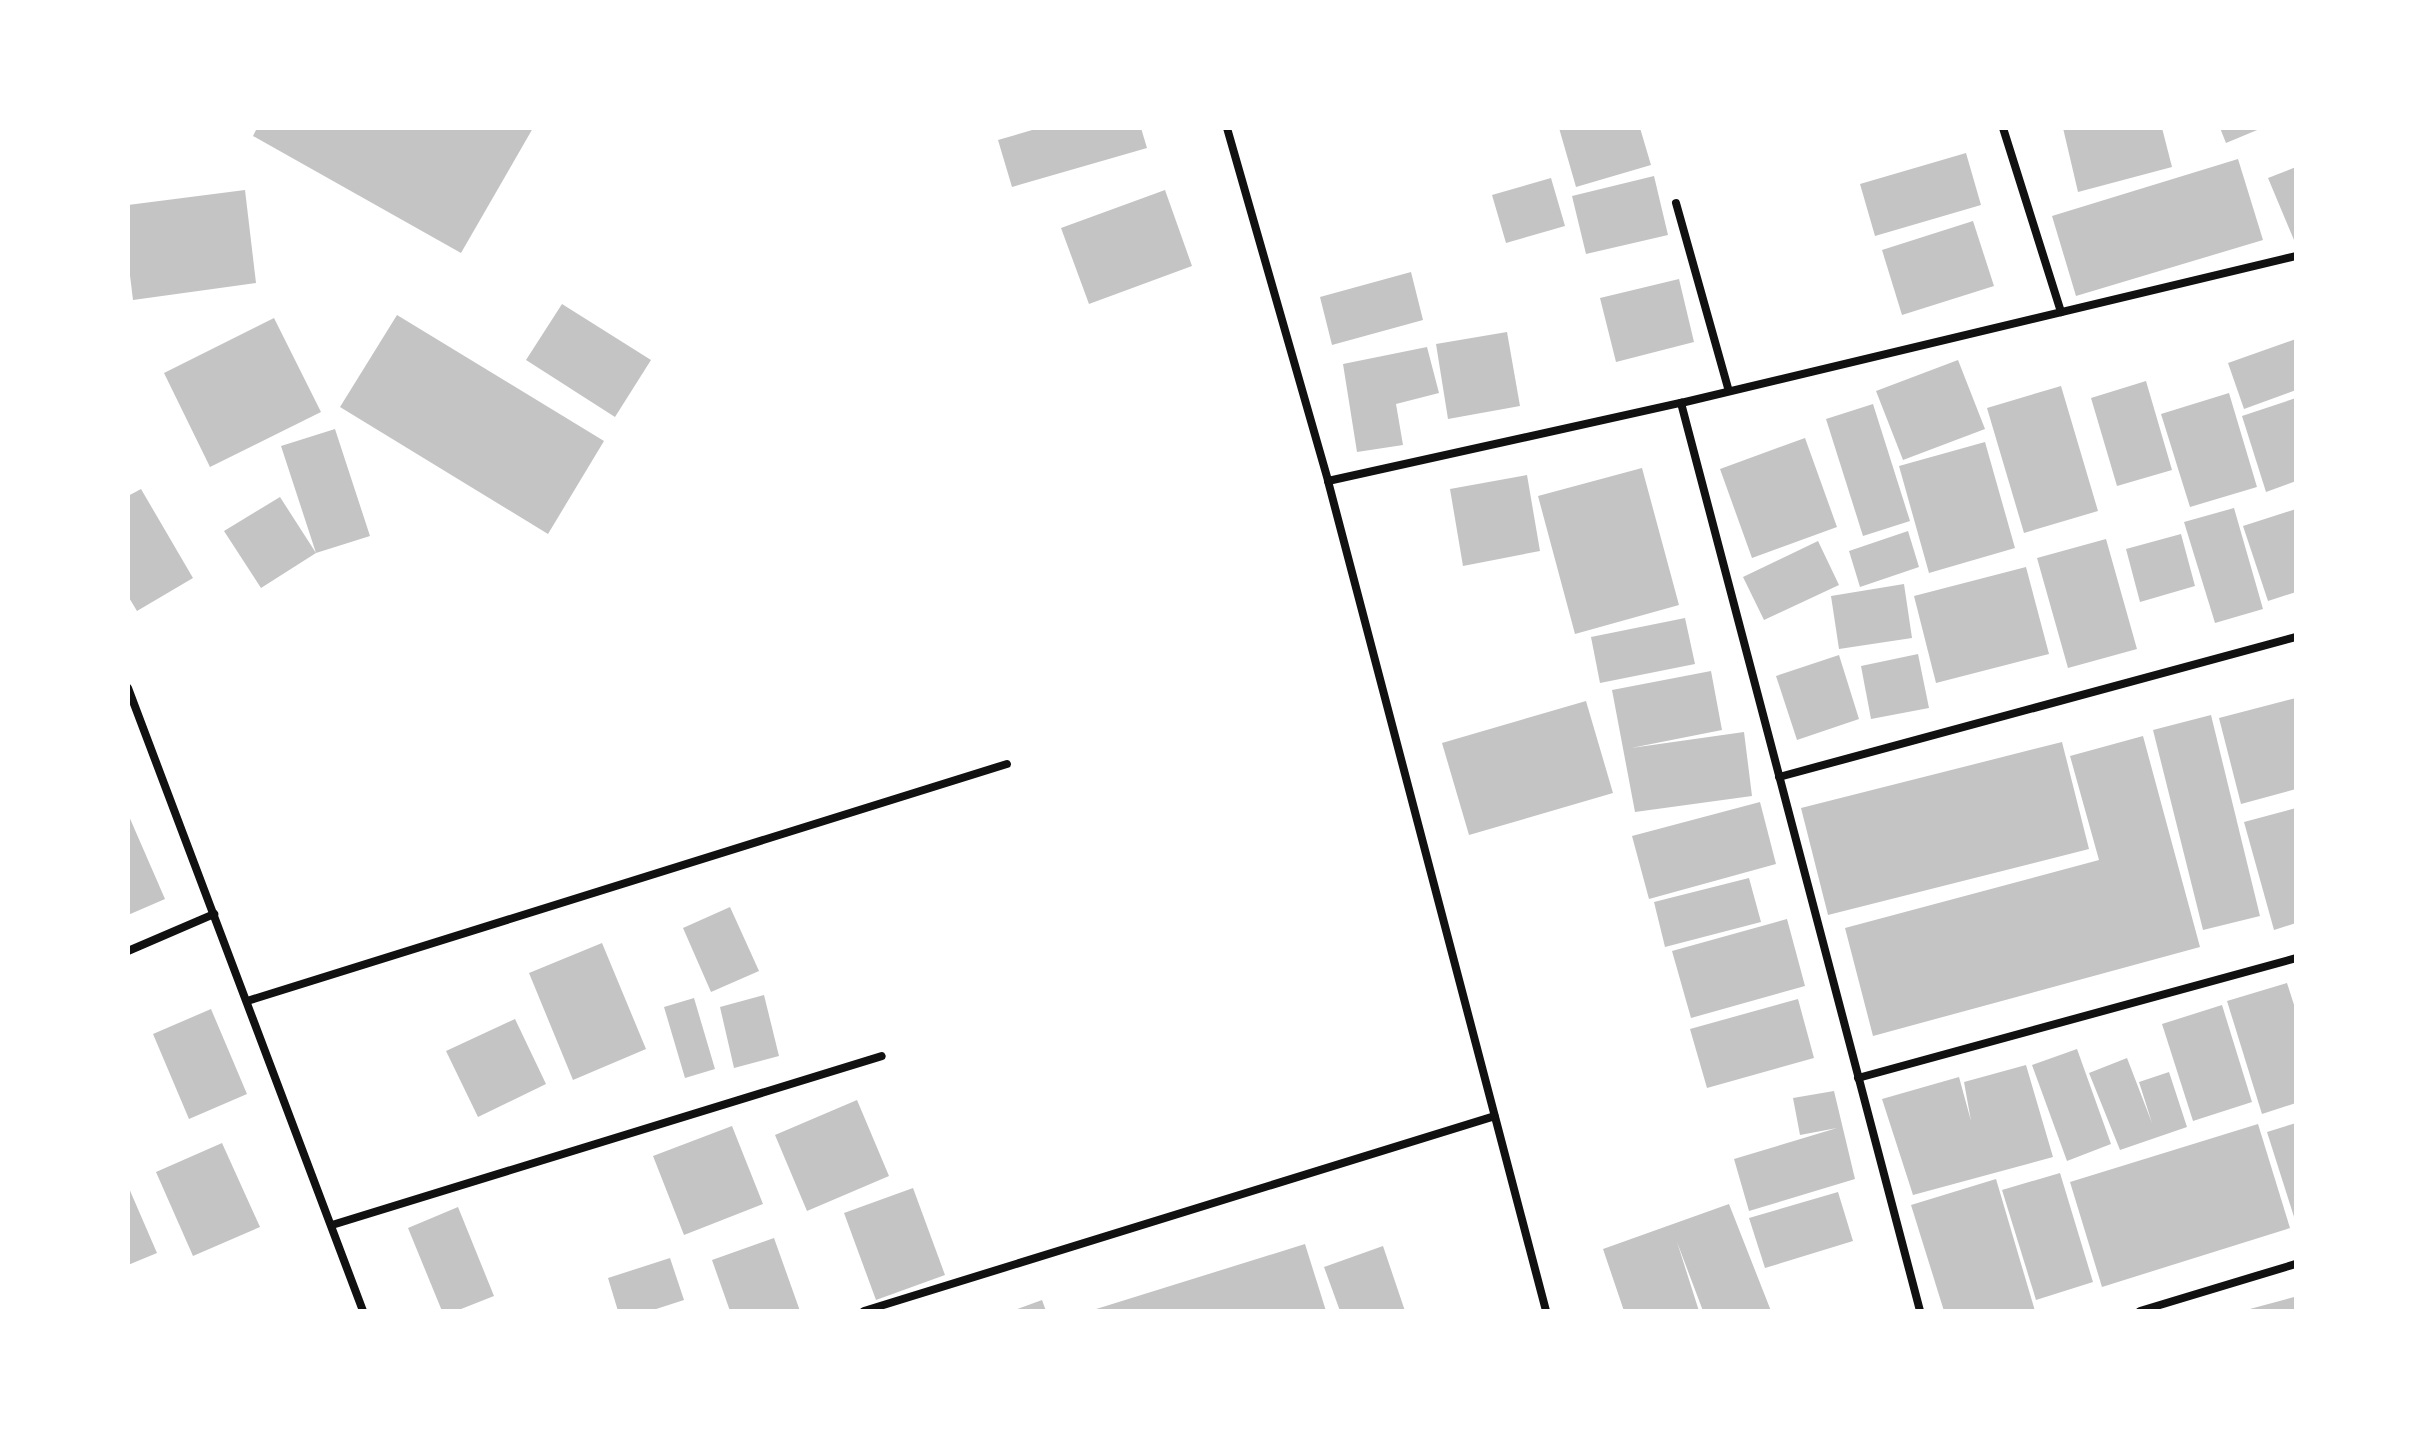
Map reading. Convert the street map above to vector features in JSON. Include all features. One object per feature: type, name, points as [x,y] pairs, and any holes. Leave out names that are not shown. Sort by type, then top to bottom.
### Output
[{"type":"street","points":[[1227,128],[1328,481],[1546,1311]]},
{"type":"street","points":[[2003,128],[2061,312]]},
{"type":"street","points":[[1676,203],[1729,391]]},
{"type":"street","points":[[1328,481],[1681,403],[2296,256]]},
{"type":"street","points":[[1681,403],[1920,1311]]},
{"type":"street","points":[[1779,777],[2296,637]]},
{"type":"street","points":[[128,688],[363,1311]]},
{"type":"street","points":[[247,1001],[1007,764]]},
{"type":"street","points":[[128,951],[214,914]]},
{"type":"street","points":[[1858,1078],[2296,958]]},
{"type":"street","points":[[332,1225],[882,1056]]},
{"type":"street","points":[[864,1311],[1495,1116]]},
{"type":"street","points":[[2140,1311],[2296,1264]]},
{"type":"building","points":[[257,128],[533,128],[461,253],[253,136]]},
{"type":"building","points":[[1039,128],[1141,128],[1147,148],[1012,187],[998,140]]},
{"type":"building","points":[[1559,128],[1640,128],[1651,165],[1576,187]]},
{"type":"building","points":[[2063,128],[2162,128],[2172,167],[2078,192]]},
{"type":"building","points":[[2220,128],[2262,128],[2226,143]]},
{"type":"building","points":[[1966,153],[1981,205],[1875,236],[1860,184]]},
{"type":"building","points":[[2238,159],[2263,240],[2076,296],[2052,216]]},
{"type":"building","points":[[2296,167],[2296,239],[2294,240],[2268,178]]},
{"type":"building","points":[[1654,176],[1668,235],[1586,254],[1572,196]]},
{"type":"building","points":[[1551,178],[1565,226],[1506,243],[1492,195]]},
{"type":"building","points":[[245,190],[256,283],[133,300],[128,259],[128,205]]},
{"type":"building","points":[[1165,190],[1192,266],[1089,304],[1061,228]]},
{"type":"building","points":[[1973,221],[1994,286],[1902,315],[1882,250]]},
{"type":"building","points":[[1411,272],[1423,320],[1332,345],[1320,297]]},
{"type":"building","points":[[1679,279],[1694,342],[1616,362],[1600,298]]},
{"type":"building","points":[[562,304],[651,360],[615,417],[526,360]]},
{"type":"building","points":[[397,315],[604,441],[548,534],[340,407]]},
{"type":"building","points":[[274,318],[321,412],[210,467],[164,373]]},
{"type":"building","points":[[1507,332],[1520,406],[1448,419],[1436,344]]},
{"type":"building","points":[[2296,339],[2296,390],[2244,409],[2228,363]]},
{"type":"building","points":[[1427,347],[1439,393],[1396,404],[1403,445],[1357,452],[1343,364]]},
{"type":"building","points":[[1958,360],[1985,429],[1903,460],[1876,391]]},
{"type":"building","points":[[2146,381],[2172,470],[2117,486],[2091,398]]},
{"type":"building","points":[[2061,386],[2098,511],[2024,533],[1987,408]]},
{"type":"building","points":[[2229,393],[2257,487],[2190,507],[2161,414]]},
{"type":"building","points":[[2296,398],[2296,481],[2266,492],[2242,416]]},
{"type":"building","points":[[1873,404],[1910,521],[1863,536],[1826,419]]},
{"type":"building","points":[[335,429],[370,536],[316,553],[281,446]]},
{"type":"building","points":[[1805,438],[1837,527],[1752,558],[1720,469]]},
{"type":"building","points":[[1985,442],[2015,548],[1929,573],[1899,466]]},
{"type":"building","points":[[1642,468],[1679,605],[1575,634],[1538,496]]},
{"type":"building","points":[[1527,475],[1540,551],[1463,566],[1450,489]]},
{"type":"building","points":[[141,489],[193,578],[137,611],[128,596],[128,496]]},
{"type":"building","points":[[280,497],[316,553],[261,588],[224,531]]},
{"type":"building","points":[[2234,508],[2263,609],[2215,623],[2184,522]]},
{"type":"building","points":[[2296,509],[2296,592],[2268,601],[2243,526]]},
{"type":"building","points":[[1908,531],[1919,567],[1860,587],[1849,551]]},
{"type":"building","points":[[2181,534],[2195,586],[2140,602],[2126,549]]},
{"type":"building","points":[[2106,539],[2137,649],[2068,668],[2037,558]]},
{"type":"building","points":[[1818,541],[1839,585],[1764,620],[1743,577]]},
{"type":"building","points":[[2026,567],[2049,654],[1936,683],[1914,596]]},
{"type":"building","points":[[1904,584],[1912,638],[1839,649],[1831,596]]},
{"type":"building","points":[[1685,618],[1695,664],[1600,683],[1591,637]]},
{"type":"building","points":[[1918,654],[1929,708],[1871,719],[1861,666]]},
{"type":"building","points":[[1839,655],[1859,719],[1797,740],[1776,676]]},
{"type":"building","points":[[1711,671],[1722,730],[1631,748],[1744,732],[1752,796],[1635,812],[1612,690]]},
{"type":"building","points":[[2296,698],[2296,789],[2241,804],[2219,718]]},
{"type":"building","points":[[1586,701],[1613,793],[1469,835],[1442,743]]},
{"type":"building","points":[[2211,715],[2260,916],[2203,930],[2153,730]]},
{"type":"building","points":[[2143,736],[2200,947],[1873,1036],[1845,928],[2099,860],[2070,756]]},
{"type":"building","points":[[2062,742],[2089,849],[1828,915],[1801,808]]},
{"type":"building","points":[[1760,802],[1776,864],[1649,899],[1632,836]]},
{"type":"building","points":[[2296,808],[2296,923],[2274,930],[2244,822]]},
{"type":"building","points":[[128,814],[165,899],[128,915]]},
{"type":"building","points":[[1749,878],[1761,922],[1665,947],[1654,902]]},
{"type":"building","points":[[730,907],[759,971],[711,992],[683,928]]},
{"type":"building","points":[[1787,919],[1805,986],[1691,1018],[1672,951]]},
{"type":"building","points":[[602,943],[646,1049],[573,1080],[529,973]]},
{"type":"building","points":[[2287,983],[2296,1011],[2296,1103],[2262,1114],[2227,1001]]},
{"type":"building","points":[[764,995],[779,1056],[734,1068],[720,1007]]},
{"type":"building","points":[[694,998],[715,1069],[685,1078],[664,1007]]},
{"type":"building","points":[[1798,999],[1814,1058],[1707,1088],[1690,1029]]},
{"type":"building","points":[[2222,1005],[2252,1102],[2193,1121],[2162,1024]]},
{"type":"building","points":[[211,1009],[247,1094],[189,1119],[153,1034]]},
{"type":"building","points":[[515,1019],[546,1084],[478,1117],[446,1051]]},
{"type":"building","points":[[2077,1049],[2111,1144],[2067,1161],[2032,1065]]},
{"type":"building","points":[[2127,1058],[2152,1123],[2139,1082],[2169,1072],[2187,1127],[2120,1150],[2089,1073]]},
{"type":"building","points":[[2026,1065],[2053,1157],[1913,1195],[1882,1099],[1959,1077],[1971,1121],[1964,1082]]},
{"type":"building","points":[[1834,1091],[1855,1179],[1749,1211],[1734,1159],[1837,1128],[1800,1135],[1793,1098]]},
{"type":"building","points":[[857,1100],[889,1176],[807,1211],[775,1135]]},
{"type":"building","points":[[2296,1123],[2296,1219],[2295,1220],[2267,1132]]},
{"type":"building","points":[[2258,1124],[2290,1228],[2102,1287],[2070,1182]]},
{"type":"building","points":[[732,1126],[763,1204],[684,1235],[653,1156]]},
{"type":"building","points":[[222,1143],[260,1227],[193,1256],[156,1172]]},
{"type":"building","points":[[2060,1173],[2093,1282],[2036,1300],[2002,1190]]},
{"type":"building","points":[[1996,1179],[2035,1311],[1944,1311],[1911,1205]]},
{"type":"building","points":[[128,1186],[157,1253],[128,1265]]},
{"type":"building","points":[[913,1188],[945,1275],[876,1300],[844,1213]]},
{"type":"building","points":[[1838,1192],[1853,1241],[1765,1268],[1749,1218]]},
{"type":"building","points":[[1729,1204],[1771,1311],[1703,1311],[1677,1242],[1699,1311],[1624,1311],[1603,1249]]},
{"type":"building","points":[[458,1207],[494,1296],[456,1311],[442,1311],[408,1228]]},
{"type":"building","points":[[774,1238],[800,1311],[730,1311],[712,1260]]},
{"type":"building","points":[[1305,1244],[1326,1311],[1093,1311],[1093,1310]]},
{"type":"building","points":[[1383,1246],[1405,1311],[1340,1311],[1324,1267]]},
{"type":"building","points":[[670,1258],[684,1300],[650,1311],[618,1311],[608,1278]]},
{"type":"building","points":[[2294,1297],[2296,1311],[2246,1311],[2246,1310]]},
{"type":"building","points":[[1042,1300],[1046,1311],[1012,1311]]}]
